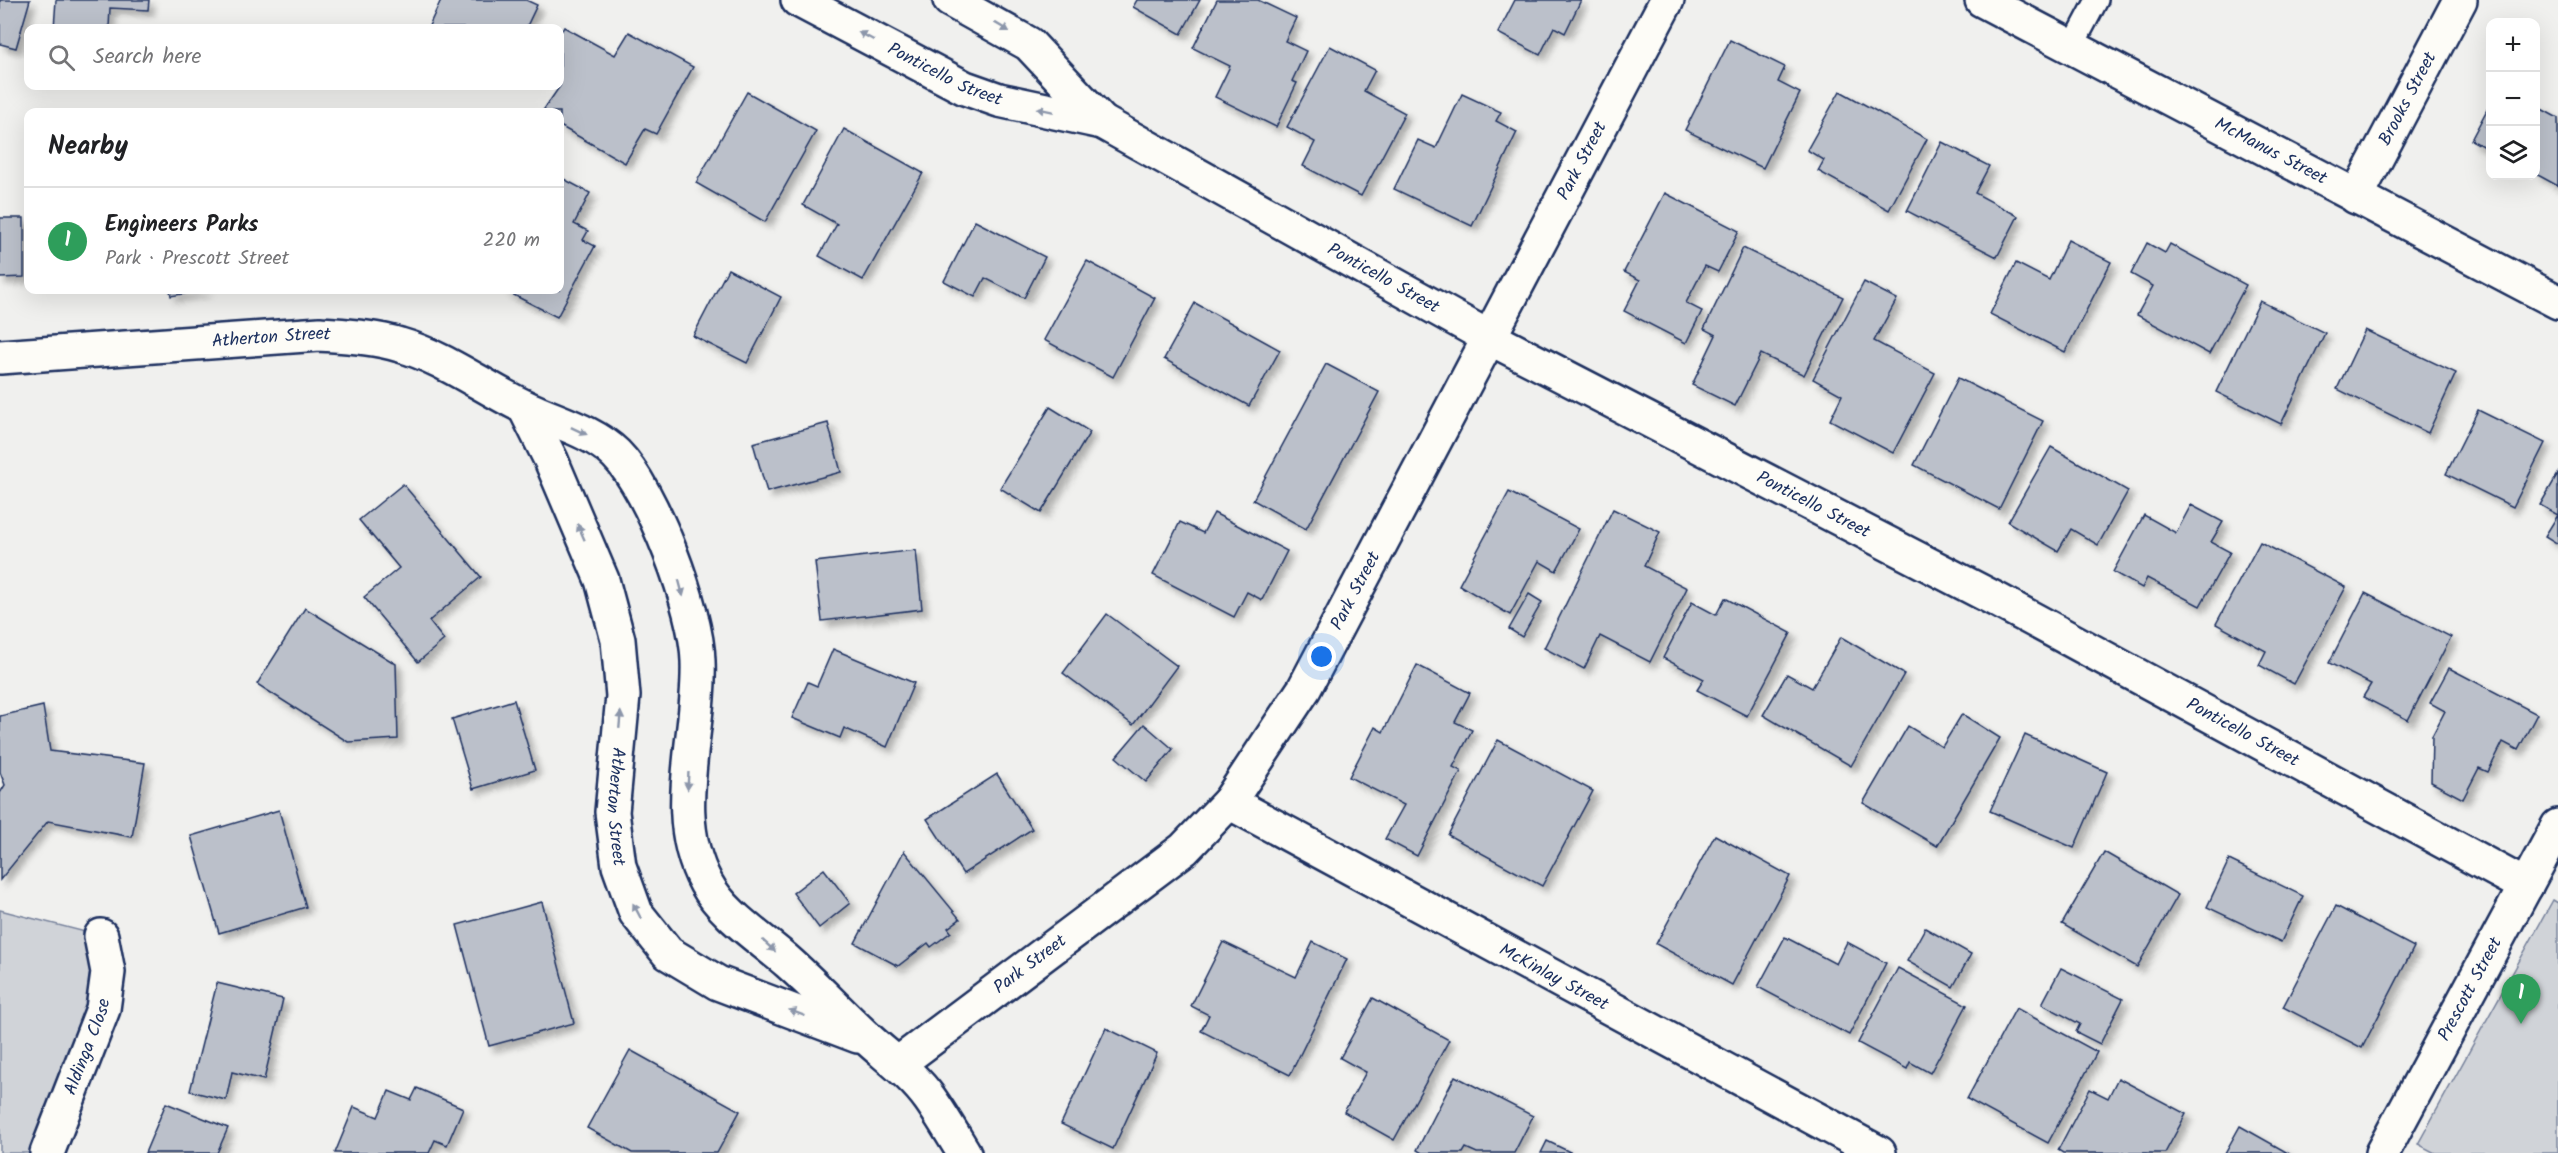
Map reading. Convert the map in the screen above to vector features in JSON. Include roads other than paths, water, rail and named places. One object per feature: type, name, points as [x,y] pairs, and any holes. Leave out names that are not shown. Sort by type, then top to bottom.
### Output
[{"type":"street","name":"Ponticello Street","points":[[798,0],[966,88],[999,100],[1102,122],[1490,338],[1990,597],[2526,886]]},
{"type":"street","name":"Ponticello Street","points":[[950,0],[1029,44],[1102,122]]},
{"type":"street","name":"Park Street","points":[[899,1063],[1185,849],[1229,802],[1304,689],[1667,0]]},
{"type":"street","name":"McManus Street","points":[[1982,0],[2071,49],[2558,302]]},
{"type":"street","name":"Brooks Street","points":[[2356,197],[2460,0]]},
{"type":"street","name":"Atherton Street","points":[[0,357],[320,334],[356,336],[411,349],[452,367],[525,408],[584,433],[614,451],[637,477],[673,558],[694,632],[698,660],[687,782],[688,817],[696,862],[707,886],[728,910],[871,1041],[899,1063],[929,1098],[964,1153]]},
{"type":"street","name":"Atherton Street","points":[[525,408],[551,460],[602,580],[618,640],[623,696],[612,812],[619,866],[636,913],[668,953],[718,983],[871,1041]]},
{"type":"street","name":"McKinlay Street","points":[[1229,802],[1879,1153]]},
{"type":"street","name":"Prescott Street","points":[[2382,1153],[2558,826]]},
{"type":"street","name":"Aldinga Close","points":[[48,1153],[103,1009],[108,972],[101,936]]},
{"type":"lane","points":[[2071,49],[2097,0]]},
{"type":"place","name":"Engineers Parks","points":[[2521,1024]]}]
